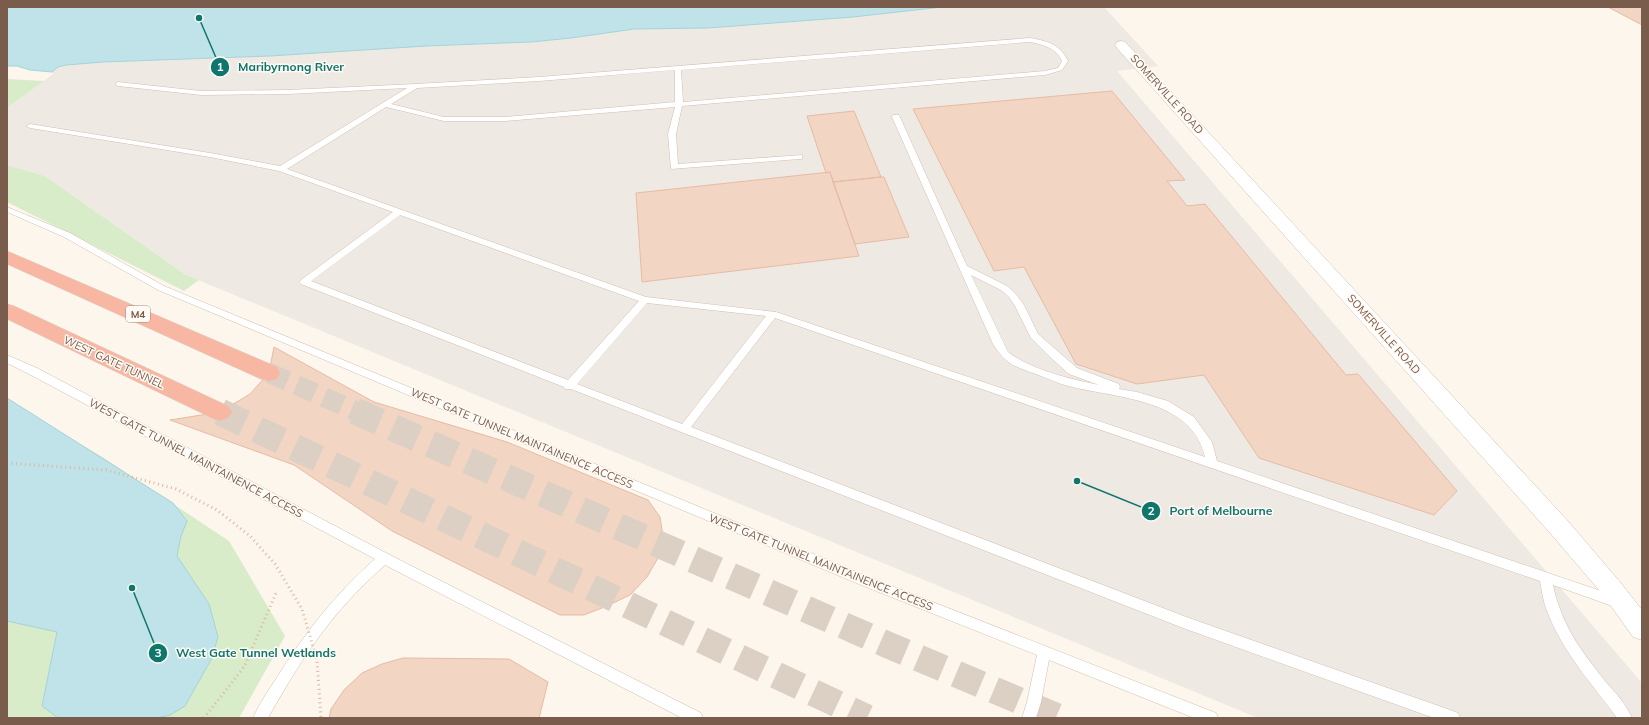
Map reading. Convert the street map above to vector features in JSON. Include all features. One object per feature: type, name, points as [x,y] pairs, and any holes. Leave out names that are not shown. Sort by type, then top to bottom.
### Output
[{"type":"highway","name":"M4","points":[[7,256],[269,373]]},
{"type":"highway","name":"WEST GATE TUNNEL","points":[[7,311],[220,412]]},
{"type":"street","name":"SOMERVILLE ROAD","points":[[1122,45],[1559,527],[1642,629]]},
{"type":"lane","points":[[118,84],[201,93],[288,92],[415,86],[539,79],[1030,40],[1049,44],[1062,53],[1065,61],[1060,69],[1045,73],[505,119],[444,119],[385,105]]},
{"type":"lane","points":[[678,68],[680,103],[672,134],[674,168],[799,157]]},
{"type":"lane","points":[[281,169],[415,86]]},
{"type":"lane","points":[[896,117],[998,344],[1004,354],[1014,362],[1068,382],[1164,404],[1190,420],[1207,442],[1212,465]]},
{"type":"lane","points":[[30,126],[210,155],[281,169],[645,300],[773,314],[1623,604]]},
{"type":"lane","name":"WEST GATE TUNNEL MAINTAINENCE ACCESS","points":[[7,209],[67,235],[161,288],[858,578],[1211,718]]},
{"type":"lane","points":[[399,212],[304,282],[569,386],[1188,624],[1453,718]]},
{"type":"lane","points":[[965,268],[1004,288],[1012,295],[1019,305],[1034,336],[1073,371],[1143,398]]},
{"type":"lane","points":[[569,386],[645,300]]},
{"type":"lane","points":[[684,429],[773,314]]},
{"type":"lane","name":"WEST GATE TUNNEL MAINTAINENCE ACCESS","points":[[7,359],[33,371],[384,558],[696,718]]},
{"type":"lane","points":[[260,718],[278,687],[322,622],[358,582],[384,558]]},
{"type":"lane","points":[[1545,577],[1555,616],[1575,653],[1625,718]]},
{"type":"lane","points":[[1029,718],[1034,702],[1044,652]]},
{"type":"path","points":[[7,463],[106,470],[176,489],[218,510],[250,536],[275,564],[302,609],[317,660],[321,718]]},
{"type":"path","points":[[204,718],[244,667],[277,591]]},
{"type":"shaded area","points":[[942,7],[1104,7],[1158,66],[1117,71],[1642,683],[1642,718],[1258,718],[186,275],[45,176],[7,165],[7,108],[53,74],[52,72],[58,67],[66,65],[531,42],[634,29],[708,28],[853,17]]},
{"type":"green space","points":[[7,79],[44,81],[7,108]]},
{"type":"green space","points":[[7,165],[45,176],[186,275],[199,280],[184,291],[7,202]]},
{"type":"green space","points":[[7,398],[48,425],[104,458],[229,541],[285,636],[239,718],[7,718]]},
{"type":"water","points":[[7,7],[942,7],[853,17],[708,28],[634,29],[531,42],[426,46],[270,56],[103,62],[66,65],[58,67],[52,72],[30,70],[17,66],[7,66]]},
{"type":"water","points":[[7,398],[173,503],[187,521],[181,536],[177,556],[209,604],[218,637],[212,658],[185,706],[170,715],[157,718],[58,718],[42,706],[57,632],[7,621]]},
{"type":"building","points":[[1608,7],[1642,7],[1642,25]]},
{"type":"building","points":[[1112,91],[1185,180],[1167,181],[1187,206],[1205,204],[1346,375],[1358,374],[1457,491],[1434,515],[1259,458],[1204,375],[1137,384],[1076,364],[1024,267],[994,271],[913,109]]},
{"type":"building","points":[[854,111],[881,177],[833,182],[830,172],[826,173],[807,116]]},
{"type":"building","points":[[830,172],[859,256],[642,282],[636,193]]},
{"type":"building","points":[[884,177],[909,237],[855,244],[833,182]]},
{"type":"building","points":[[274,347],[374,402],[507,442],[648,500],[660,517],[663,536],[658,558],[647,577],[630,595],[607,606],[584,615],[560,615],[392,531],[294,465],[170,420],[220,412],[250,394],[269,373]]},
{"type":"building","points":[[403,658],[509,659],[548,682],[539,718],[329,718],[331,709],[344,690],[362,673],[382,664]]},
{"type":"tunnel","points":[[269,373],[358,412]]},
{"type":"tunnel","points":[[355,411],[888,645],[1060,718]]},
{"type":"tunnel","points":[[220,412],[867,718]]},
{"type":"place","name":"Maribyrnong River","points":[[199,18]]},
{"type":"place","name":"Port of Melbourne","points":[[1077,481]]},
{"type":"place","name":"West Gate Tunnel Wetlands","points":[[132,588]]}]
